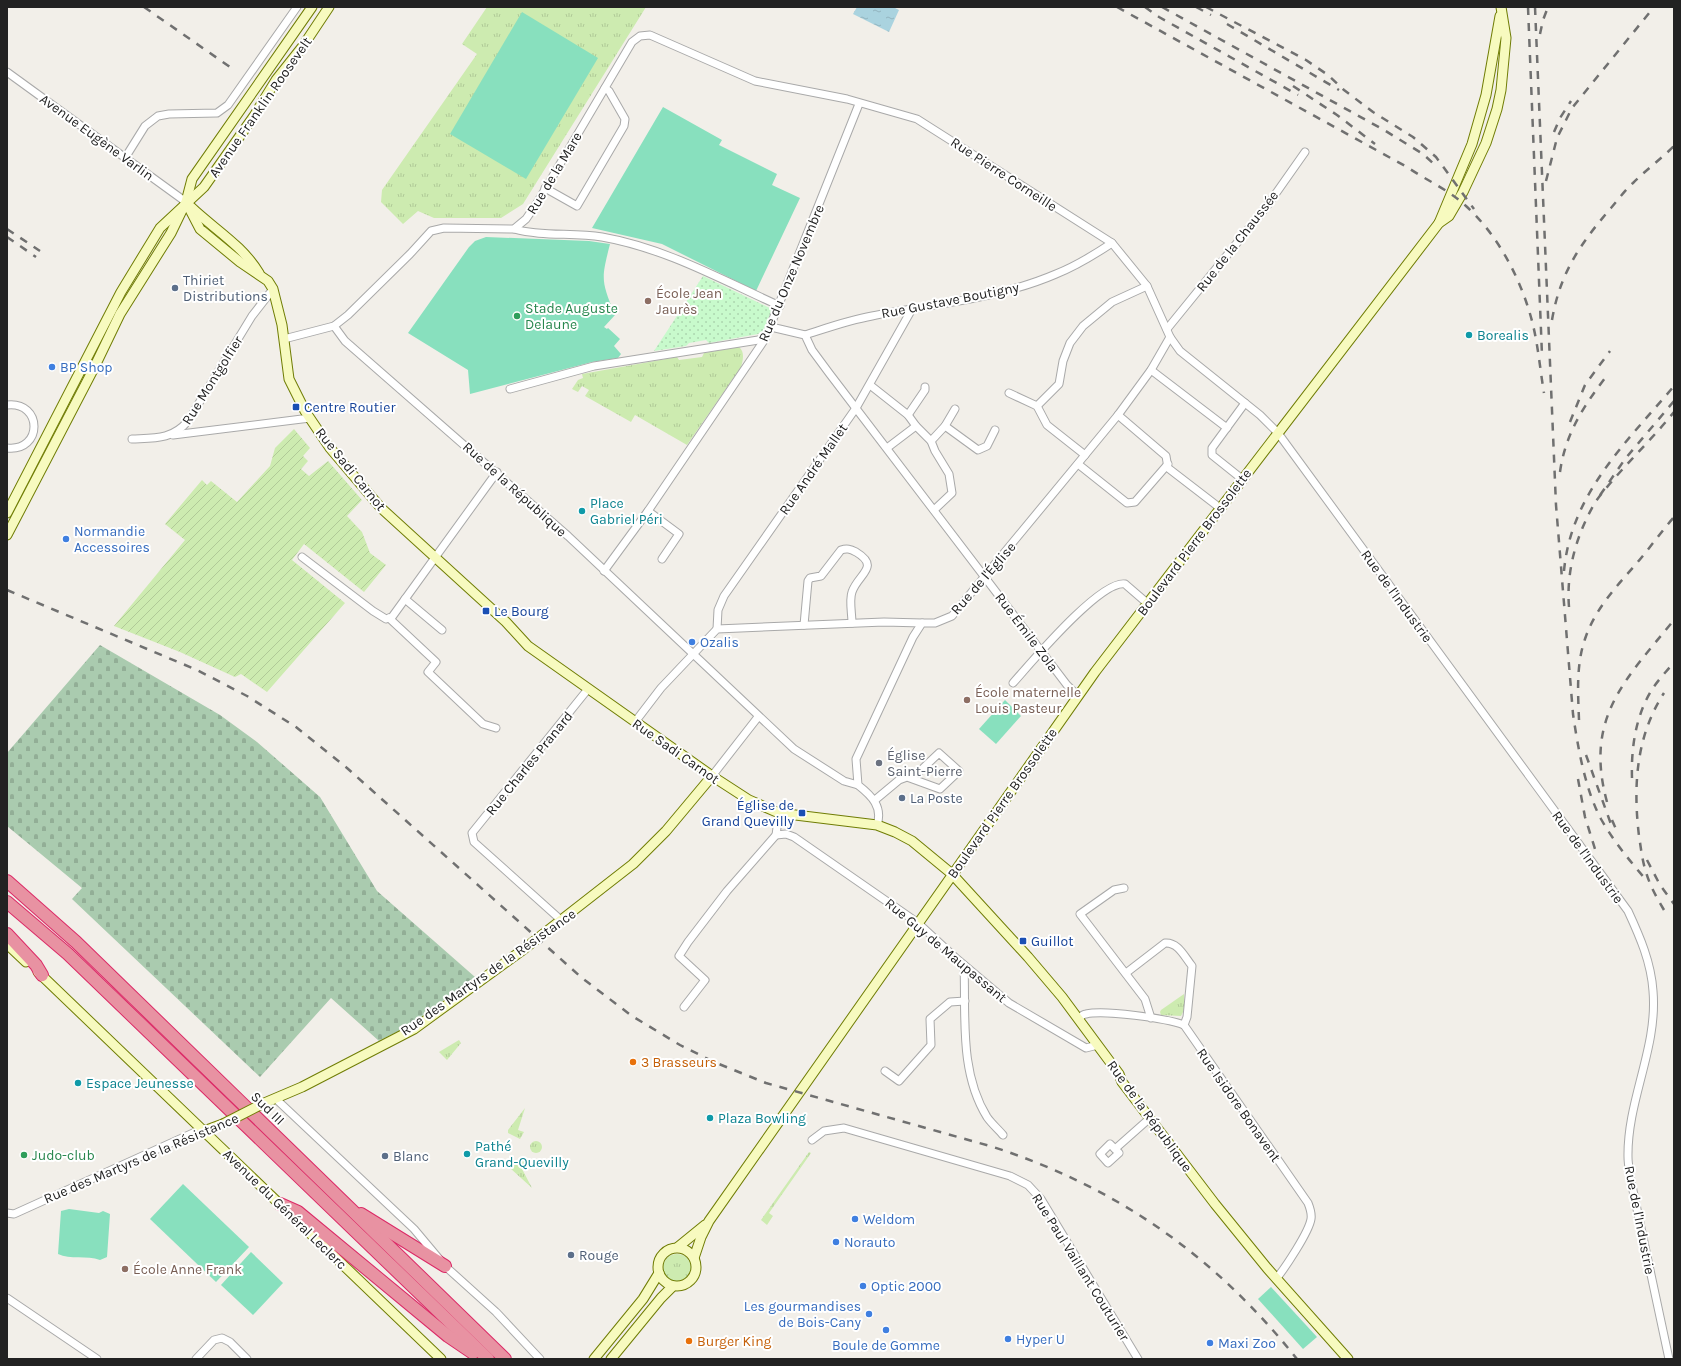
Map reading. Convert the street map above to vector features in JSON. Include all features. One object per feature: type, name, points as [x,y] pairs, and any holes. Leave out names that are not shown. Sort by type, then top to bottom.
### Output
[{"type":"highway","name":"Sud III","points":[[7,881],[76,942],[505,1359]]},
{"type":"highway","name":"Sud III","points":[[7,902],[68,954],[488,1359]]},
{"type":"highway","points":[[7,934],[36,965],[42,975]]},
{"type":"highway","points":[[280,1204],[298,1212],[448,1336],[482,1359]]},
{"type":"highway","points":[[346,1206],[386,1228],[445,1266]]},
{"type":"main road","name":"Avenue Franklin Roosevelt","points":[[7,536],[94,368],[120,314],[171,233],[186,202],[192,179],[312,7]]},
{"type":"main road","name":"Avenue Franklin Roosevelt","points":[[7,513],[131,275],[160,228],[186,202],[204,187],[224,160],[276,80],[303,46],[329,7]]},
{"type":"main road","name":"Boulevard Pierre Brossolette","points":[[694,1258],[701,1237],[709,1221],[1078,696],[1147,603],[1439,223],[1472,144],[1486,94],[1502,8]]},
{"type":"main road","name":"Boulevard Pierre Brossolette","points":[[1439,223],[1449,216],[1459,200],[1483,148],[1497,109],[1501,90],[1506,38],[1502,8]]},
{"type":"main road","points":[[1472,144],[1483,148]]},
{"type":"main road","name":"Rue Sadi Carnot","points":[[186,202],[200,229],[240,262],[262,276],[273,289],[284,339],[289,379],[310,418],[330,448],[381,508],[434,558],[506,622],[528,646],[712,776],[749,800],[779,813],[877,825],[912,840],[952,874]]},
{"type":"main road","name":"Rue des Martyrs de la Résistance","points":[[204,1131],[223,1124],[262,1104],[276,1099],[414,1029],[562,921],[633,864],[666,831],[712,776]]},
{"type":"main road","name":"Rue de la République","points":[[952,874],[1028,957],[1079,1019],[1150,1118],[1215,1204],[1276,1279],[1348,1359]]},
{"type":"main road","name":"Avenue du Général Leclerc","points":[[7,944],[33,969],[42,975],[441,1359]]},
{"type":"main road","name":"Boulevard Pierre Brossolette","points":[[678,1247],[709,1221]]},
{"type":"main road","points":[[678,1247],[688,1250],[694,1258],[696,1270],[693,1278],[683,1286],[674,1286],[666,1283],[659,1273],[658,1262],[661,1255],[670,1248],[678,1247]]},
{"type":"main road","points":[[594,1359],[644,1299],[659,1273]]},
{"type":"main road","points":[[611,1359],[661,1298],[674,1286]]},
{"type":"street","points":[[125,158],[146,126],[158,116],[169,114],[217,113],[228,105],[297,7]]},
{"type":"street","name":"Rue de la Mare","points":[[514,229],[526,219],[632,42],[640,36],[650,34]]},
{"type":"street","name":"Rue Pierre Corneille","points":[[650,34],[755,81],[839,97],[917,120],[1112,243],[1147,286],[1168,329],[1170,337],[1180,351],[1272,425],[1278,432]]},
{"type":"street","name":"Avenue Eugène Varlin","points":[[7,72],[186,202]]},
{"type":"street","points":[[545,188],[577,206],[624,126],[625,119],[609,91],[605,88]]},
{"type":"street","name":"Rue du Onze Novembre","points":[[604,571],[648,511],[765,340],[780,306],[859,104]]},
{"type":"street","name":"Rue de la Chaussée","points":[[1168,329],[1267,206],[1305,152]]},
{"type":"street","points":[[284,339],[334,326],[348,315],[410,254],[431,231],[444,228],[514,229],[530,233],[600,237],[652,249],[780,306]]},
{"type":"street","name":"Rue Gustave Boutigny","points":[[805,335],[870,316],[1015,288],[1055,275],[1085,261],[1112,243]]},
{"type":"street","points":[[1037,406],[1059,384],[1063,361],[1070,343],[1083,326],[1098,312],[1112,302],[1147,286]]},
{"type":"street","name":"Rue Montgolfier","points":[[132,439],[168,436],[180,430],[188,421],[252,316],[273,289]]},
{"type":"street","name":"Rue André Mallet","points":[[717,629],[718,610],[724,596],[856,408],[912,309]]},
{"type":"street","name":"Rue de la République","points":[[334,326],[345,341],[497,472],[568,536],[758,717],[794,749],[844,780],[858,785]]},
{"type":"street","points":[[771,327],[805,335]]},
{"type":"street","name":"Rue Émile Zola","points":[[805,335],[812,350],[1067,685],[1078,696]]},
{"type":"street","name":"Rue de l'Église","points":[[717,629],[884,622],[922,624],[935,623],[952,616],[986,577],[1118,414],[1151,370],[1170,337]]},
{"type":"street","points":[[510,389],[594,366],[765,340]]},
{"type":"street","points":[[1151,370],[1227,428]]},
{"type":"street","points":[[870,385],[908,415],[916,426],[931,441],[935,451],[949,474],[952,493],[934,510]]},
{"type":"street","points":[[908,415],[925,390],[925,387]]},
{"type":"street","points":[[1009,392],[1037,406],[1047,425],[1085,455]]},
{"type":"street","points":[[1242,479],[1212,455],[1212,448],[1245,403]]},
{"type":"street","points":[[7,405],[20,406],[27,410],[34,422],[34,430],[32,437],[22,447],[7,448]]},
{"type":"street","points":[[931,441],[945,426],[955,409]]},
{"type":"street","points":[[1118,414],[1166,456],[1168,468],[1220,508]]},
{"type":"street","points":[[168,436],[310,418]]},
{"type":"street","points":[[887,448],[916,426]]},
{"type":"street","points":[[945,426],[978,450],[987,446],[995,430]]},
{"type":"street","name":"Rue de l'Industrie","points":[[1278,432],[1628,910],[1641,939],[1652,975],[1654,1010],[1650,1043],[1632,1118],[1628,1156],[1632,1188],[1669,1359]]},
{"type":"street","points":[[1078,464],[1127,503],[1134,502],[1168,464]]},
{"type":"street","points":[[389,618],[392,617],[497,472]]},
{"type":"street","points":[[648,511],[679,534],[662,559]]},
{"type":"street","points":[[804,625],[808,581],[810,578],[819,576],[841,550],[845,548],[865,557],[868,561],[868,567],[851,592],[852,623]]},
{"type":"street","points":[[302,557],[372,611],[386,619],[389,618],[436,662],[428,672],[483,724],[496,728]]},
{"type":"street","points":[[1013,683],[1079,611],[1117,584],[1125,584],[1147,603]]},
{"type":"street","points":[[405,599],[442,630]]},
{"type":"street","points":[[877,825],[880,814],[875,800],[858,785],[856,759],[913,637],[922,624]]},
{"type":"street","points":[[635,722],[661,688],[717,629]]},
{"type":"street","name":"Rue Charles Pranard","points":[[562,921],[474,842],[472,833],[588,689]]},
{"type":"street","name":"Rue des Martyrs de la Résistance","points":[[712,776],[758,717]]},
{"type":"street","points":[[875,800],[899,780],[919,772],[939,753],[959,771],[940,789],[907,777]]},
{"type":"street","points":[[684,1007],[705,980],[679,956],[688,942],[728,891],[776,836],[779,813]]},
{"type":"street","name":"Rue Guy de Maupassant","points":[[776,836],[786,834],[794,837],[918,924],[964,965],[1016,1007],[1086,1048],[1098,1045]]},
{"type":"street","points":[[1124,888],[1114,890],[1080,914],[1145,999],[1151,1018]]},
{"type":"street","points":[[1079,1019],[1084,1014],[1098,1012],[1171,1020],[1184,1025],[1187,1017],[1192,966],[1176,945],[1165,943],[1126,973]]},
{"type":"street","points":[[964,965],[967,1052],[970,1076],[987,1117],[1003,1135]]},
{"type":"street","points":[[885,1071],[899,1081],[930,1045],[930,1019],[950,1002],[965,1001]]},
{"type":"street","name":"Rue Isidore Bonavent","points":[[1184,1025],[1308,1203],[1311,1211],[1310,1224],[1285,1268],[1276,1279]]},
{"type":"street","points":[[276,1099],[414,1230],[445,1266],[496,1312],[540,1359]]},
{"type":"street","points":[[1115,1149],[1150,1118]]},
{"type":"street","name":"Rue Paul Vaillant Couturier","points":[[812,1140],[824,1131],[838,1128],[904,1144],[1010,1176],[1028,1185],[1041,1200],[1138,1359]]},
{"type":"street","name":"Rue des Martyrs de la Résistance","points":[[7,1213],[14,1214],[193,1133],[204,1131]]},
{"type":"street","points":[[7,1298],[97,1359]]},
{"type":"street","points":[[196,1359],[214,1340],[222,1338],[230,1342],[247,1359]]},
{"type":"green space","points":[[487,7],[646,7],[523,204],[501,218],[434,218],[418,211],[403,224],[381,202],[382,190],[477,54],[462,44]]},
{"type":"green space","points":[[522,12],[598,58],[526,179],[450,134]]},
{"type":"green space","points":[[663,107],[722,140],[719,145],[777,174],[772,185],[800,198],[756,291],[662,244],[592,228]]},
{"type":"green space","name":"Stade Auguste Delaune","points":[[486,237],[589,241],[610,244],[605,265],[604,280],[607,294],[615,315],[604,327],[607,329],[608,328],[620,339],[614,346],[621,354],[618,358],[592,362],[470,394],[468,370],[408,333],[469,247],[475,241]]},
{"type":"green space","points":[[703,276],[772,309],[764,330],[758,334],[709,343],[706,340],[689,343],[686,346],[654,351]]},
{"type":"green space","points":[[739,347],[743,354],[741,367],[687,445],[635,415],[631,422],[585,396],[589,390],[582,386],[578,392],[572,389],[578,380],[583,378],[582,374],[677,357],[679,360],[702,357],[704,353]]},
{"type":"green space","points":[[294,429],[310,448],[303,456],[308,461],[301,469],[309,476],[328,461],[362,500],[347,516],[362,532],[370,553],[386,565],[364,592],[304,544],[292,560],[345,603],[267,692],[241,674],[235,677],[180,652],[114,626],[185,540],[165,524],[202,480],[207,485],[211,481],[237,502],[270,466],[275,448]]},
{"type":"green space","points":[[100,645],[220,715],[257,742],[320,797],[377,891],[475,977],[409,1026],[379,1041],[331,998],[260,1077],[72,899],[82,888],[7,826],[7,753]]},
{"type":"green space","points":[[1005,700],[1021,716],[996,744],[979,729]]},
{"type":"green space","points":[[1184,994],[1184,1010],[1181,1016],[1161,1015],[1161,1010]]},
{"type":"green space","points":[[459,1040],[461,1043],[447,1060],[439,1052]]},
{"type":"green space","points":[[525,1108],[518,1130],[524,1132],[520,1139],[508,1133],[508,1130]]},
{"type":"green space","points":[[534,1141],[538,1141],[542,1147],[538,1153],[534,1153],[530,1149],[530,1145]]},
{"type":"green space","points":[[809,1152],[811,1153],[769,1213],[773,1216],[767,1225],[761,1220]]},
{"type":"green space","points":[[522,1158],[526,1164],[521,1167],[532,1188],[510,1168],[511,1165]]},
{"type":"green space","points":[[183,1184],[249,1247],[216,1282],[150,1219]]},
{"type":"green space","points":[[69,1209],[99,1213],[103,1211],[110,1214],[107,1257],[100,1260],[68,1257],[58,1254],[61,1211]]},
{"type":"green space","points":[[251,1252],[283,1283],[253,1315],[221,1285]]},
{"type":"green space","points":[[677,1254],[687,1258],[691,1268],[687,1278],[677,1282],[667,1278],[663,1268],[667,1258]]},
{"type":"green space","points":[[1271,1287],[1317,1337],[1303,1349],[1258,1299]]},
{"type":"water","points":[[857,7],[893,7],[899,10],[889,32],[853,14]]},
{"type":"railway","points":[[144,7],[230,67]]},
{"type":"railway","points":[[1117,7],[1407,167],[1445,190],[1466,206],[1478,218],[1498,244],[1522,289],[1534,330],[1544,393]]},
{"type":"railway","points":[[1145,7],[1159,17],[1298,95]]},
{"type":"railway","points":[[1162,7],[1384,130],[1423,154],[1436,166]]},
{"type":"railway","points":[[1196,7],[1211,15]]},
{"type":"railway","points":[[1206,7],[1306,60],[1328,75],[1344,90],[1373,112],[1413,137],[1436,157],[1474,209]]},
{"type":"railway","points":[[1528,7],[1542,355]]},
{"type":"railway","points":[[1535,7],[1556,505],[1573,714],[1586,782],[1595,807],[1606,827],[1628,859],[1647,881]]},
{"type":"railway","points":[[1540,34],[1548,7]]},
{"type":"railway","points":[[1546,181],[1557,138],[1572,108],[1654,7]]},
{"type":"railway","points":[[1227,24],[1339,90]]},
{"type":"railway","points":[[1293,86],[1337,115],[1375,144]]},
{"type":"railway","points":[[1554,132],[1560,118],[1571,101]]},
{"type":"railway","points":[[1552,320],[1560,288],[1566,273],[1590,234],[1627,189],[1674,146]]},
{"type":"railway","points":[[7,229],[40,251]]},
{"type":"railway","points":[[7,237],[36,257]]},
{"type":"railway","points":[[1570,422],[1585,385],[1610,351]]},
{"type":"railway","points":[[1560,472],[1566,446],[1576,422],[1589,400],[1605,378]]},
{"type":"railway","points":[[1564,571],[1569,543],[1578,517],[1589,493],[1620,449],[1674,386]]},
{"type":"railway","points":[[1674,401],[1625,459],[1596,501],[1674,412]]},
{"type":"railway","points":[[1569,607],[1569,579],[1574,552],[1583,526],[1596,501]]},
{"type":"railway","points":[[1579,720],[1578,689],[1580,659],[1589,628],[1600,608],[1674,517]]},
{"type":"railway","points":[[7,590],[197,670],[247,696],[296,727],[347,768],[582,978],[632,1016],[680,1045],[714,1062],[766,1083],[990,1146],[1036,1162],[1080,1182],[1121,1204],[1160,1229],[1197,1257],[1232,1288],[1265,1322],[1297,1359]]},
{"type":"railway","points":[[1607,802],[1601,773],[1601,747],[1605,723],[1625,682],[1674,620]]},
{"type":"railway","points":[[1632,778],[1632,755],[1642,709],[1653,688],[1674,662]]},
{"type":"railway","points":[[1664,693],[1647,726],[1642,744],[1636,799],[1639,836],[1644,863],[1652,887],[1664,910]]},
{"type":"railway","points":[[1586,755],[1612,827]]},
{"type":"railway","points":[[1578,779],[1585,817],[1595,849]]},
{"type":"railway","points":[[1612,820],[1618,834]]},
{"type":"railway","points":[[1647,860],[1660,885],[1674,904]]},
{"type":"place","name":"Thiriet Distributions","points":[[175,288]]},
{"type":"place","name":"École Jean Jaurès","points":[[648,301]]},
{"type":"place","name":"Stade Auguste Delaune","points":[[517,316]]},
{"type":"place","name":"Borealis","points":[[1469,335]]},
{"type":"place","name":"BP Shop","points":[[52,367]]},
{"type":"place","name":"Centre Routier","points":[[296,407]]},
{"type":"place","name":"Place Gabriel Péri","points":[[582,511]]},
{"type":"place","name":"Normandie Accessoires","points":[[66,539]]},
{"type":"place","name":"Le Bourg","points":[[486,611]]},
{"type":"place","name":"Ozalis","points":[[692,642]]},
{"type":"place","name":"École maternelle Louis Pasteur","points":[[967,700]]},
{"type":"place","name":"Église Saint-Pierre","points":[[879,763]]},
{"type":"place","name":"La Poste","points":[[902,798]]},
{"type":"place","name":"Église de Grand Quevilly","points":[[802,813]]},
{"type":"place","name":"Guillot","points":[[1023,941]]},
{"type":"place","name":"3 Brasseurs","points":[[633,1062]]},
{"type":"place","name":"Espace Jeunesse","points":[[78,1083]]},
{"type":"place","name":"Plaza Bowling","points":[[710,1118]]},
{"type":"place","name":"Pathé Grand-Quevilly","points":[[467,1154]]},
{"type":"place","name":"Judo-club","points":[[24,1155]]},
{"type":"place","name":"Blanc","points":[[385,1156]]},
{"type":"place","name":"Weldom","points":[[855,1219]]},
{"type":"place","name":"Norauto","points":[[836,1242]]},
{"type":"place","name":"Rouge","points":[[571,1255]]},
{"type":"place","name":"École Anne Frank","points":[[125,1269]]},
{"type":"place","name":"Optic 2000","points":[[863,1286]]},
{"type":"place","name":"Les gourmandises de Bois-Cany","points":[[869,1314]]},
{"type":"place","name":"Boule de Gomme","points":[[886,1330]]},
{"type":"place","name":"Hyper U","points":[[1008,1339]]},
{"type":"place","name":"Burger King","points":[[689,1341]]},
{"type":"place","name":"Maxi Zoo","points":[[1210,1343]]}]
